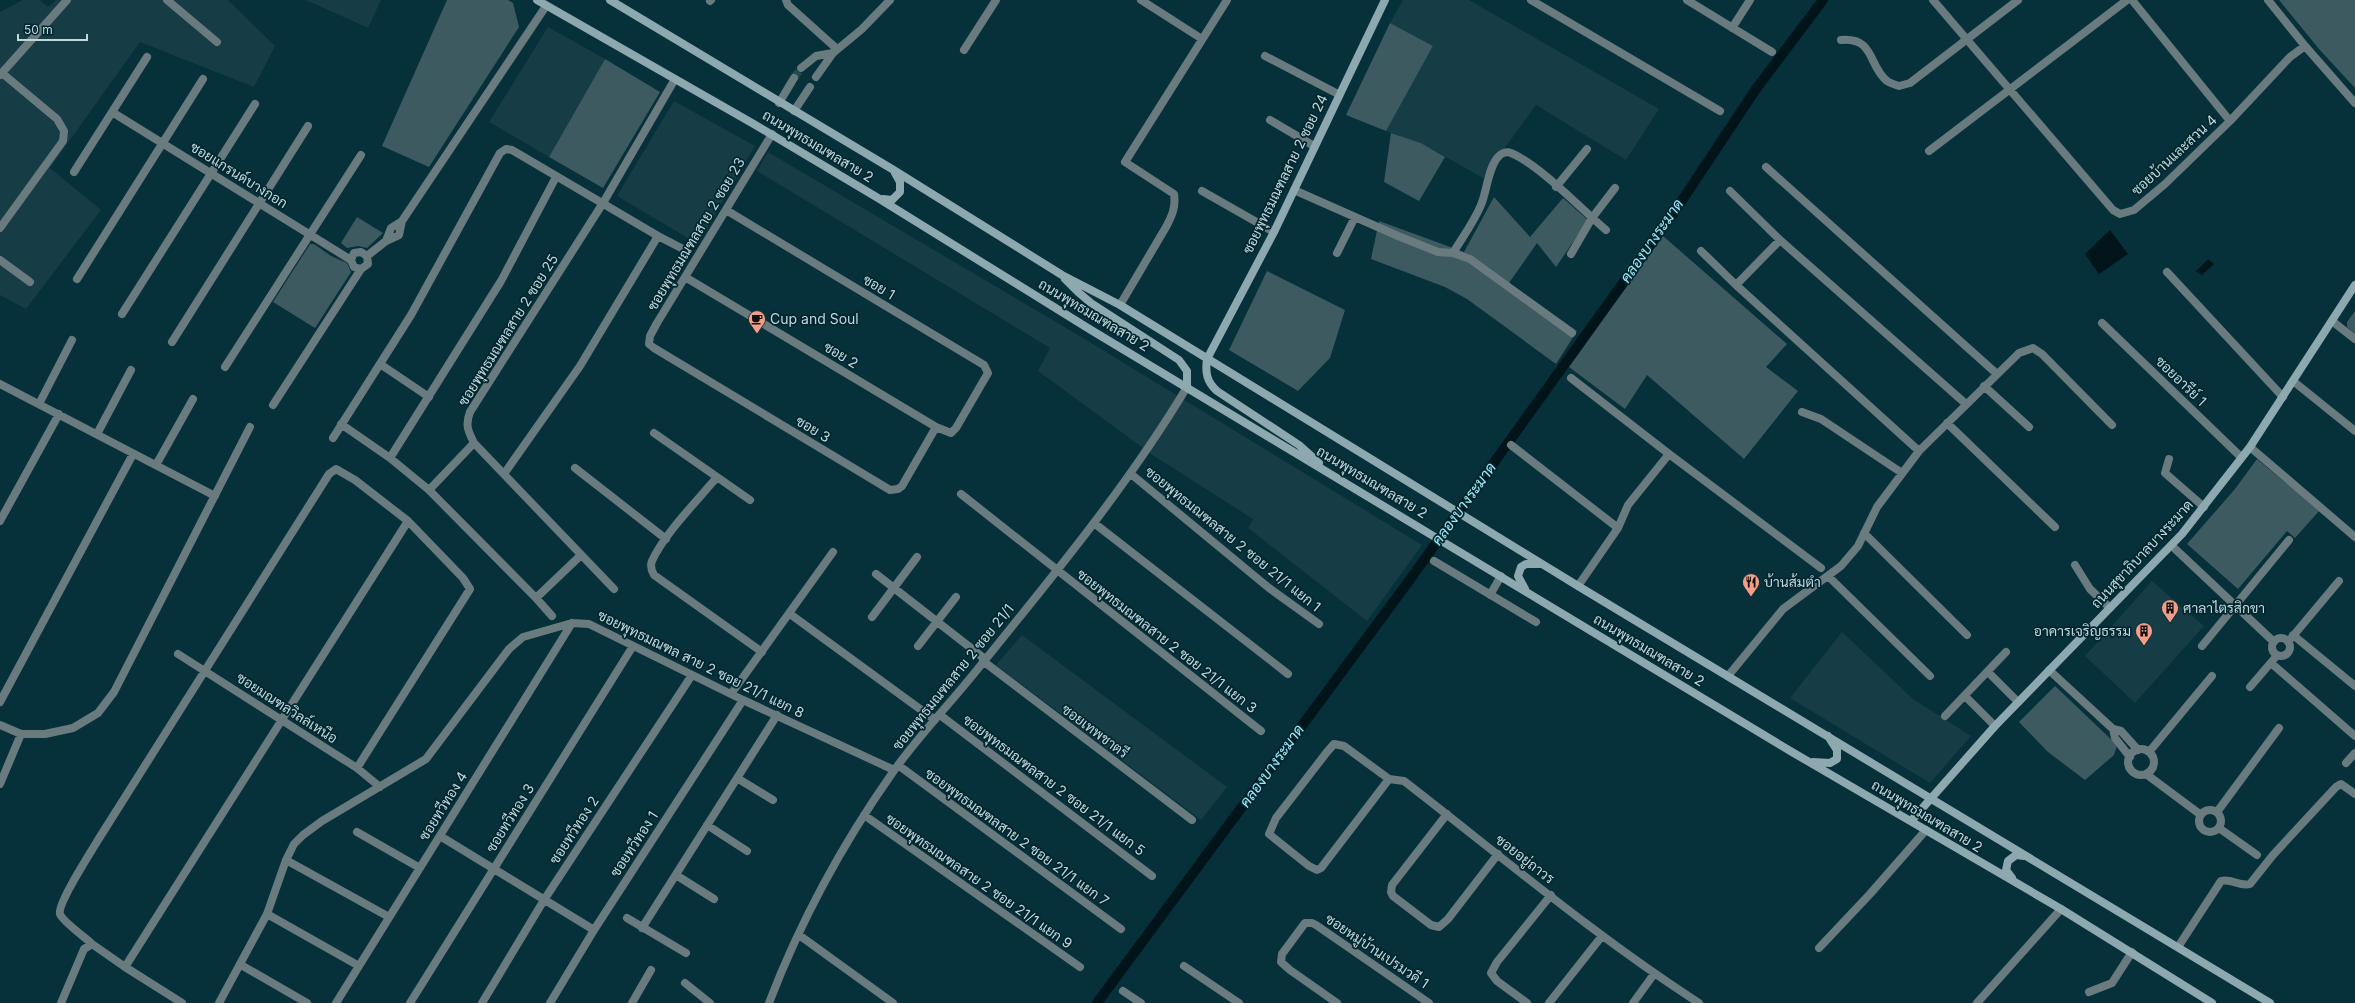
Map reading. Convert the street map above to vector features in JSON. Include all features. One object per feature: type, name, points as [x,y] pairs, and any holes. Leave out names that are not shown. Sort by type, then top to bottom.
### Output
[{"type":"main road","name":"ถนนพุทธมณฑลสาย 2","points":[[537,0],[545,3],[772,134],[1501,576],[1811,762],[2015,881],[2132,952],[2206,1002]]},
{"type":"main road","name":"ถนนพุทธมณฑลสาย 2","points":[[610,0],[794,112],[892,169],[1062,275],[1120,305],[1578,586],[1826,734],[2270,1003]]},
{"type":"main road","name":"ซอยพุทธมณฑลสาย 2 ซอย 24","points":[[1207,359],[1274,232],[1338,94],[1385,0]]},
{"type":"main road","points":[[878,198],[892,200],[900,192],[900,182],[892,169]]},
{"type":"main road","points":[[1062,275],[1078,292],[1091,302],[1179,360],[1187,371],[1187,387]]},
{"type":"main road","name":"ถนนสุขาภิบาลบางระมาด","points":[[1911,821],[1995,726],[2172,546],[2250,447],[2355,285]]},
{"type":"main road","points":[[1207,359],[1207,376],[1217,391],[1305,449],[1323,468]]},
{"type":"main road","points":[[1525,590],[1518,576],[1521,567],[1526,564],[1542,564]]},
{"type":"main road","points":[[1811,762],[1830,763],[1837,759],[1837,750],[1826,734]]},
{"type":"main road","points":[[2015,881],[2008,875],[2006,865],[2011,857],[2026,856]]},
{"type":"street","points":[[0,228],[63,141],[64,131],[57,119],[1,74],[68,0]]},
{"type":"street","points":[[167,0],[217,42]]},
{"type":"street","points":[[786,0],[788,5],[835,51]]},
{"type":"street","points":[[816,77],[835,51],[862,29],[890,0]]},
{"type":"street","points":[[964,50],[996,0]]},
{"type":"street","points":[[1141,0],[1202,39]]},
{"type":"street","points":[[1120,305],[1166,227],[1173,213],[1175,200],[1174,194],[1125,162],[1227,0]]},
{"type":"street","points":[[1530,0],[1720,111]]},
{"type":"street","points":[[1687,0],[1772,52]]},
{"type":"street","points":[[1732,28],[1750,0]]},
{"type":"street","name":"ซอยบ้านและสวน 4","points":[[1932,0],[2113,210],[2120,214],[2134,210],[2165,184],[2230,121],[2290,57],[2305,46]]},
{"type":"street","points":[[1841,40],[1854,39],[1862,44],[1887,81],[1899,86],[1910,83],[2018,0]]},
{"type":"street","points":[[1928,151],[2011,90],[2127,0]]},
{"type":"street","points":[[2132,0],[2230,121]]},
{"type":"street","points":[[2268,0],[2355,104]]},
{"type":"street","points":[[367,256],[386,241],[391,228],[402,221],[545,3]]},
{"type":"street","points":[[801,68],[816,56],[835,51]]},
{"type":"street","points":[[1265,56],[1338,94]]},
{"type":"street","points":[[74,172],[147,57]]},
{"type":"street","points":[[779,102],[794,78]]},
{"type":"street","points":[[77,279],[203,79]]},
{"type":"street","name":"ซอยพุทธมณฑลสาย 2 ซอย 25","points":[[614,589],[580,556],[474,443],[467,430],[467,422],[470,412],[602,203],[675,79]]},
{"type":"street","points":[[794,112],[810,87]]},
{"type":"street","points":[[122,314],[255,104]]},
{"type":"street","name":"ซอยแกรนด์บางกอก","points":[[112,112],[310,234],[351,260],[354,267],[361,269]]},
{"type":"street","points":[[1270,120],[1314,146]]},
{"type":"street","points":[[172,342],[308,126]]},
{"type":"street","name":"ซอยพุทธมณฑลสาย 2 ซอย 23","points":[[654,348],[650,344],[650,336],[772,134]]},
{"type":"street","points":[[333,438],[411,315],[500,153],[506,149],[512,150],[658,236],[685,250]]},
{"type":"street","points":[[1556,187],[1587,149]]},
{"type":"street","points":[[1454,253],[1480,208],[1488,189],[1491,169],[1498,156],[1503,152],[1510,152],[1538,171],[1606,230]]},
{"type":"street","points":[[224,367],[361,155]]},
{"type":"street","points":[[1766,167],[1997,374]]},
{"type":"street","points":[[390,458],[498,288],[556,177]]},
{"type":"street","points":[[1571,254],[1592,218],[1615,188]]},
{"type":"street","points":[[1294,190],[1438,252],[1454,253],[1470,260],[1572,333]]},
{"type":"street","points":[[1202,191],[1274,232]]},
{"type":"street","points":[[1730,191],[1780,240],[1966,404]]},
{"type":"street","name":"ซอย 1","points":[[726,210],[984,365],[988,373],[972,400]]},
{"type":"street","points":[[1337,253],[1356,217]]},
{"type":"street","points":[[504,474],[596,342],[658,236]]},
{"type":"street","points":[[1736,286],[1780,240]]},
{"type":"street","points":[[1701,251],[1736,286],[1919,451]]},
{"type":"street","points":[[273,405],[361,269],[368,264],[367,256],[361,252],[357,252],[351,260]]},
{"type":"street","points":[[0,260],[30,282]]},
{"type":"street","points":[[2167,272],[2283,397]]},
{"type":"street","name":"ซอย 2","points":[[685,277],[948,433],[954,431],[972,400]]},
{"type":"street","points":[[2332,321],[2355,339]]},
{"type":"street","name":"ซอยอารีย์ 1","points":[[2102,324],[2241,457]]},
{"type":"street","points":[[39,404],[72,340]]},
{"type":"street","name":"ซอย 3","points":[[654,348],[890,490],[898,489],[902,486],[936,427]]},
{"type":"street","points":[[1728,676],[1783,609],[1828,576],[1854,551],[1876,507],[1919,451],[1984,386],[2019,354],[2033,348],[2042,354],[2112,425]]},
{"type":"street","points":[[380,364],[429,397]]},
{"type":"street","points":[[96,434],[131,370]]},
{"type":"street","points":[[1571,378],[1669,454],[1821,568]]},
{"type":"street","points":[[2293,381],[2355,431]]},
{"type":"street","points":[[0,384],[215,496]]},
{"type":"street","points":[[1984,386],[2029,427]]},
{"type":"street","name":"ซอยพุทธมณฑลสาย 2 ซอย 21/1","points":[[769,1003],[799,935],[838,858],[864,815],[896,768],[1058,570],[1131,474],[1187,387]]},
{"type":"street","points":[[156,465],[193,399]]},
{"type":"street","points":[[1802,412],[1821,419],[1902,474]]},
{"type":"street","points":[[0,521],[59,414]]},
{"type":"street","points":[[1947,423],[2055,527]]},
{"type":"street","points":[[341,424],[390,458],[429,490],[552,616]]},
{"type":"street","points":[[0,725],[21,734],[45,734],[73,728],[98,713],[114,692],[250,428]]},
{"type":"street","points":[[654,433],[750,500]]},
{"type":"street","points":[[429,490],[474,443]]},
{"type":"street","points":[[1511,445],[1618,528]]},
{"type":"street","points":[[2250,447],[2355,537]]},
{"type":"street","points":[[0,702],[134,454]]},
{"type":"street","points":[[1578,586],[1618,528],[1628,505],[1669,454]]},
{"type":"street","points":[[2169,459],[2165,472],[2204,507]]},
{"type":"street","points":[[575,468],[666,538]]},
{"type":"street","points":[[182,1003],[92,944],[61,917],[60,910],[98,840],[332,470],[341,471],[355,480],[408,521],[463,578],[469,585],[470,593],[357,768]]},
{"type":"street","name":"ซอยพุทธมณฑลสาย 2 ซอย 21/1 แยก 1","points":[[1131,474],[1264,584],[1319,624]]},
{"type":"street","points":[[717,477],[666,538],[652,561],[650,568],[654,575],[762,652]]},
{"type":"street","name":"ซอยพุทธมณฑลสาย 2 ซอย 21/1 แยก 3","points":[[961,494],[1260,731]]},
{"type":"street","points":[[125,967],[408,521]]},
{"type":"street","points":[[1094,523],[1288,674]]},
{"type":"street","points":[[1864,533],[1967,635]]},
{"type":"street","points":[[2202,646],[2289,540]]},
{"type":"street","points":[[2172,546],[2274,642]]},
{"type":"street","points":[[731,694],[790,614],[833,552]]},
{"type":"street","points":[[536,598],[580,556]]},
{"type":"street","points":[[872,617],[917,557]]},
{"type":"street","points":[[1434,561],[1536,622]]},
{"type":"street","points":[[2075,565],[2090,589],[2110,608]]},
{"type":"street","name":"ซอยเทพชาตรี","points":[[876,574],[984,660],[1192,820]]},
{"type":"street","points":[[1490,595],[1501,576]]},
{"type":"street","points":[[1828,576],[1930,676]]},
{"type":"street","points":[[2250,687],[2278,655],[2284,655],[2289,652],[2291,638],[2339,581]]},
{"type":"street","points":[[918,646],[956,597]]},
{"type":"street","name":"ซอยพุทธมณฑลสาย 2 ซอย 21/1 แยก 5","points":[[790,614],[937,718],[1152,876]]},
{"type":"street","name":"ซอยพุทธมณฑล สาย 2 ซอย 21/1 แยก 8","points":[[220,1003],[267,914],[286,860],[294,844],[302,834],[426,759],[434,751],[517,641],[523,637],[572,622],[588,624],[743,700],[896,768]]},
{"type":"street","name":"ซอยทวีทอง 4","points":[[336,1003],[572,622]]},
{"type":"street","points":[[2274,642],[2281,638],[2291,638],[2355,686]]},
{"type":"street","points":[[2274,642],[2273,648],[2278,655]]},
{"type":"street","name":"ซอยทวีทอง 3","points":[[410,1003],[633,646]]},
{"type":"street","points":[[1945,716],[2006,652]]},
{"type":"street","name":"ซอยมณฑลวิลล์เหนือ","points":[[178,654],[357,768],[380,787]]},
{"type":"street","points":[[2271,663],[2355,736]]},
{"type":"street","points":[[2049,670],[2113,729],[2121,731],[2138,750],[2149,752]]},
{"type":"street","points":[[1988,672],[2018,702]]},
{"type":"street","name":"ซอยทวีทอง 2","points":[[482,1003],[544,900],[692,675]]},
{"type":"street","points":[[2149,752],[2212,676]]},
{"type":"street","points":[[1965,696],[1995,726]]},
{"type":"street","name":"ซอยทวีทอง 1","points":[[550,1003],[594,930],[743,700]]},
{"type":"street","points":[[642,928],[777,715]]},
{"type":"street","points":[[2217,812],[2279,728]]},
{"type":"street","points":[[2113,729],[2114,738],[2130,757]]},
{"type":"street","points":[[0,784],[21,734]]},
{"type":"street","name":"ซอยอยู่ถาวร","points":[[1389,779],[1321,868],[1317,870],[1309,866],[1272,838],[1269,830],[1276,818],[1334,744],[1344,746],[1389,779],[1404,780],[1602,936],[1654,974],[1698,1003]]},
{"type":"street","points":[[2138,750],[2130,757],[2129,764],[2132,771],[2139,775],[2146,774],[2154,764],[2149,752]]},
{"type":"street","points":[[2346,763],[2355,753]]},
{"type":"street","name":"ซอยพุทธมณฑลสาย 2 ซอย 21/1 แยก 7","points":[[896,768],[1121,929]]},
{"type":"street","points":[[2146,774],[2201,815]]},
{"type":"street","points":[[737,778],[773,800]]},
{"type":"street","points":[[2178,948],[2221,881],[2228,880],[2244,886],[2250,884],[2274,855],[2336,787],[2341,784],[2345,785],[2355,794]]},
{"type":"street","points":[[2217,812],[2207,810],[2201,815],[2200,822],[2204,829],[2212,831],[2219,828]]},
{"type":"street","points":[[2217,812],[2221,820],[2219,828]]},
{"type":"street","points":[[1447,814],[1392,884],[1391,892],[1398,900],[1431,925],[1443,925],[1498,854]]},
{"type":"street","name":"ซอยพุทธมณฑลสาย 2 ซอย 21/1 แยก 9","points":[[864,815],[1080,967]]},
{"type":"street","points":[[707,825],[747,851]]},
{"type":"street","points":[[2219,828],[2257,855]]},
{"type":"street","points":[[1819,948],[1870,894],[1926,830]]},
{"type":"street","points":[[357,832],[420,868]]},
{"type":"street","points":[[440,836],[594,930]]},
{"type":"street","points":[[286,860],[390,917]]},
{"type":"street","points":[[676,875],[714,899]]},
{"type":"street","points":[[1527,1003],[1497,981],[1491,973],[1497,962],[1551,895]]},
{"type":"street","points":[[1977,1003],[2061,909]]},
{"type":"street","points":[[267,914],[359,966]]},
{"type":"street","points":[[627,918],[686,953]]},
{"type":"street","name":"ซอยหมู่บ้านเปรมวดี 1","points":[[1337,1003],[1281,962],[1282,954],[1305,923],[1312,923],[1316,925],[1430,1003]]},
{"type":"street","points":[[799,935],[893,1003]]},
{"type":"street","points":[[1549,1003],[1602,936]]},
{"type":"street","points":[[61,1003],[84,949],[92,944]]},
{"type":"street","points":[[2089,992],[2112,983],[2132,952]]},
{"type":"street","points":[[241,965],[308,1003]]},
{"type":"street","points":[[1184,966],[1239,1003]]},
{"type":"street","points":[[632,1003],[651,970]]},
{"type":"street","points":[[1633,1003],[1654,974]]},
{"type":"street","points":[[685,983],[710,1003]]},
{"type":"street","points":[[1123,991],[1141,1003]]},
{"type":"shaded area","points":[[23,0],[40,0],[48,7],[56,0],[228,0],[275,46],[254,87],[140,42],[50,168],[101,210],[26,309],[0,295],[0,12]]},
{"type":"shaded area","points":[[306,0],[381,0],[368,28]]},
{"type":"shaded area","points":[[447,0],[508,0],[513,3],[519,27],[429,167],[382,146]]},
{"type":"shaded area","points":[[1403,0],[1469,0],[1659,109],[1626,160],[1536,105],[1483,178],[1421,143],[1386,131],[1433,46],[1390,23]]},
{"type":"shaded area","points":[[2279,0],[2355,0],[2355,88],[2319,49]]},
{"type":"shaded area","points":[[1390,23],[1433,46],[1386,131],[1346,115]]},
{"type":"shaded area","points":[[548,27],[605,59],[549,157],[489,122]]},
{"type":"shaded area","points":[[605,59],[660,92],[603,188],[549,157]]},
{"type":"shaded area","points":[[674,101],[755,146],[698,244],[617,196]]},
{"type":"shaded area","points":[[1391,133],[1421,143],[1445,157],[1419,201],[1384,182]]},
{"type":"shaded area","points":[[768,152],[1083,338],[1422,545],[1367,621],[1248,528],[1253,519],[1154,456],[1038,371],[1050,348],[757,171]]},
{"type":"shaded area","points":[[1494,197],[1530,237],[1563,198],[1588,220],[1556,267],[1537,243],[1509,283],[1577,331],[1556,364],[1467,299],[1445,287],[1371,259],[1379,221],[1464,252]]},
{"type":"shaded area","points":[[357,217],[383,233],[367,248],[358,246],[347,248],[341,243]]},
{"type":"shaded area","points":[[2110,230],[2128,254],[2099,274],[2085,254]]},
{"type":"shaded area","points":[[1663,236],[1787,344],[1766,367],[1798,391],[1744,459],[1647,375],[1625,409],[1569,367]]},
{"type":"shaded area","points":[[310,244],[314,244],[331,256],[347,263],[351,272],[315,328],[273,302]]},
{"type":"shaded area","points":[[2208,259],[2214,264],[2202,275],[2196,271]]},
{"type":"shaded area","points":[[1267,271],[1345,310],[1330,358],[1298,391],[1229,350]]},
{"type":"shaded area","points":[[2355,311],[2355,334],[2347,327],[2347,322]]},
{"type":"shaded area","points":[[2257,459],[2319,511],[2295,538],[2287,531],[2238,589],[2187,544],[2235,489]]},
{"type":"shaded area","points":[[2152,581],[2204,626],[2135,703],[2085,656]]},
{"type":"shaded area","points":[[1842,632],[1913,699],[1971,736],[1930,783],[1790,698]]},
{"type":"shaded area","points":[[1022,635],[1227,787],[1201,820],[996,665]]},
{"type":"shaded area","points":[[2055,686],[2117,745],[2114,755],[2085,780],[2048,752],[2019,722]]},
{"type":"waterway","name":"คลองบางระมาด","points":[[1097,1003],[1406,585],[1679,205],[1756,89],[1823,0]]},
{"type":"tunnel","points":[[794,78],[801,68]]},
{"type":"place","name":"Cup and Soul","points":[[757,334]]},
{"type":"place","name":"บ้านส้มตำ","points":[[1751,597]]},
{"type":"place","name":"ศาลาไตรสิกขา","points":[[2170,623]]},
{"type":"place","name":"อาคารเจริญธรรม","points":[[2144,646]]}]
